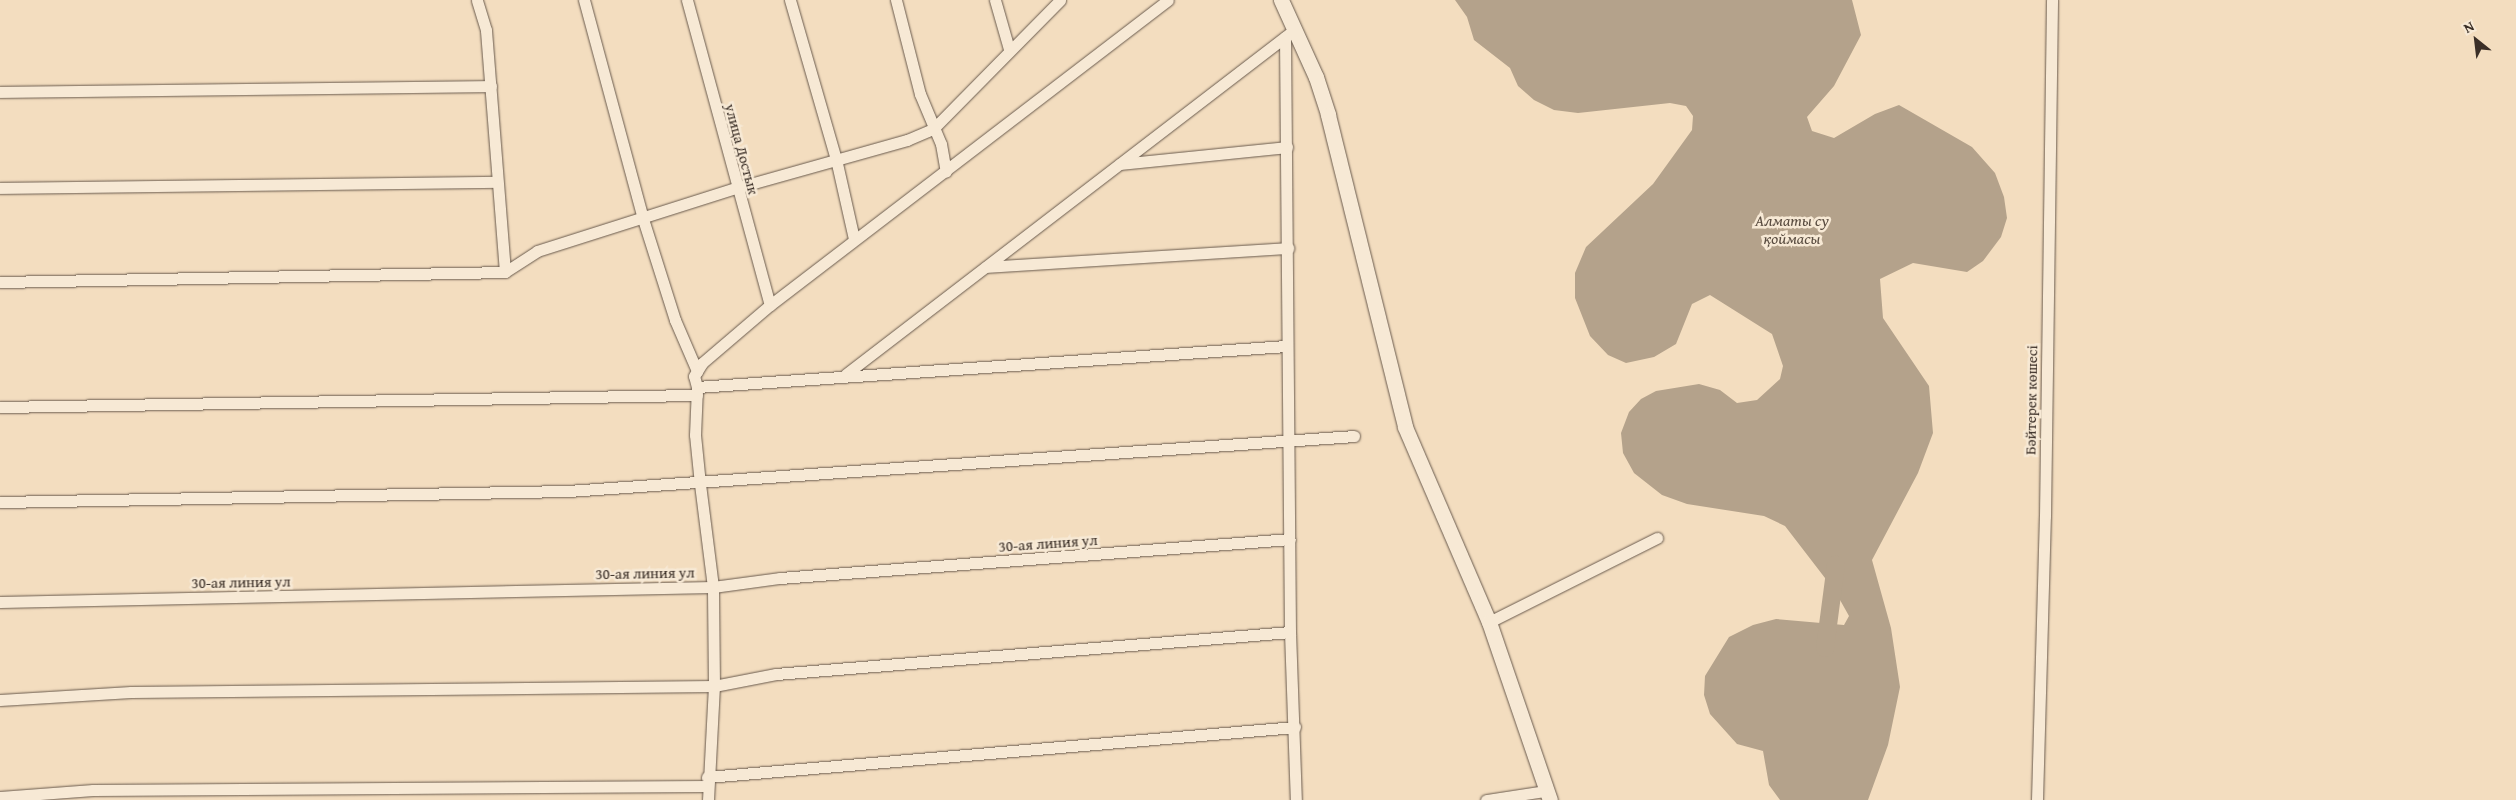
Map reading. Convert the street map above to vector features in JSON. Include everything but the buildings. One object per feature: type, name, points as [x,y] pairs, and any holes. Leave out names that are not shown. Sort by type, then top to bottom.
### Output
[{"type":"street","points":[[477,0],[486,30],[505,272]]},
{"type":"street","points":[[584,0],[643,219],[676,320],[697,371]]},
{"type":"street","name":"улица Достык","points":[[687,0],[736,188],[770,305]]},
{"type":"street","points":[[790,0],[836,159],[854,240]]},
{"type":"street","points":[[896,0],[933,129],[941,144],[946,172]]},
{"type":"street","points":[[995,0],[1009,49]]},
{"type":"street","points":[[0,282],[505,272],[537,251],[736,188],[907,140],[933,129],[1009,49],[1060,0]]},
{"type":"street","points":[[708,800],[714,686],[713,587],[695,435],[697,391],[694,376],[697,371],[770,305],[1168,0]]},
{"type":"street","points":[[1281,0],[1291,34],[1328,115],[1405,427],[1489,622],[1547,796],[1486,800]]},
{"type":"street","name":"Бәйтерек көшесі","points":[[2037,800],[2045,516],[2052,0]]},
{"type":"street","points":[[1291,34],[1288,147],[1287,346],[1290,441],[1290,632],[1295,727],[1296,800]]},
{"type":"street","points":[[846,374],[1291,34]]},
{"type":"street","points":[[0,92],[491,86]]},
{"type":"street","points":[[1120,164],[1288,147]]},
{"type":"street","points":[[0,188],[497,182]]},
{"type":"street","points":[[986,267],[1288,248]]},
{"type":"street","points":[[0,407],[697,391],[846,374],[1287,346]]},
{"type":"street","points":[[0,502],[568,491],[700,484],[1354,436]]},
{"type":"street","points":[[1489,622],[1656,538]]},
{"type":"street","name":"30-ая линия ул","points":[[0,602],[713,587],[780,578],[1290,539]]},
{"type":"street","points":[[0,700],[131,692],[714,686],[776,674],[1290,632]]},
{"type":"street","points":[[0,797],[93,790],[244,795],[708,782],[1295,727]]},
{"type":"water","name":"Алматы су қоймасы","points":[[1455,0],[1852,0],[1861,35],[1834,86],[1807,117],[1812,131],[1834,138],[1875,114],[1899,105],[1972,147],[1995,173],[2004,197],[2007,218],[2001,237],[1983,261],[1967,272],[1913,263],[1880,279],[1883,318],[1929,386],[1933,433],[1918,473],[1872,560],[1891,628],[1900,687],[1888,745],[1868,800],[1780,800],[1769,785],[1763,751],[1737,744],[1710,714],[1704,695],[1705,676],[1729,637],[1753,625],[1776,619],[1844,625],[1849,616],[1835,591],[1785,526],[1764,516],[1687,504],[1662,495],[1634,473],[1623,453],[1621,433],[1629,412],[1641,399],[1656,391],[1699,384],[1720,390],[1737,403],[1757,400],[1780,379],[1783,366],[1772,334],[1710,295],[1692,304],[1676,344],[1654,357],[1626,363],[1608,355],[1590,336],[1575,298],[1575,273],[1586,247],[1653,184],[1692,130],[1693,116],[1686,106],[1670,103],[1578,113],[1554,110],[1534,100],[1518,86],[1510,68],[1474,40],[1467,17]]},
{"type":"waterway","points":[[1825,648],[1836,565]]}]
